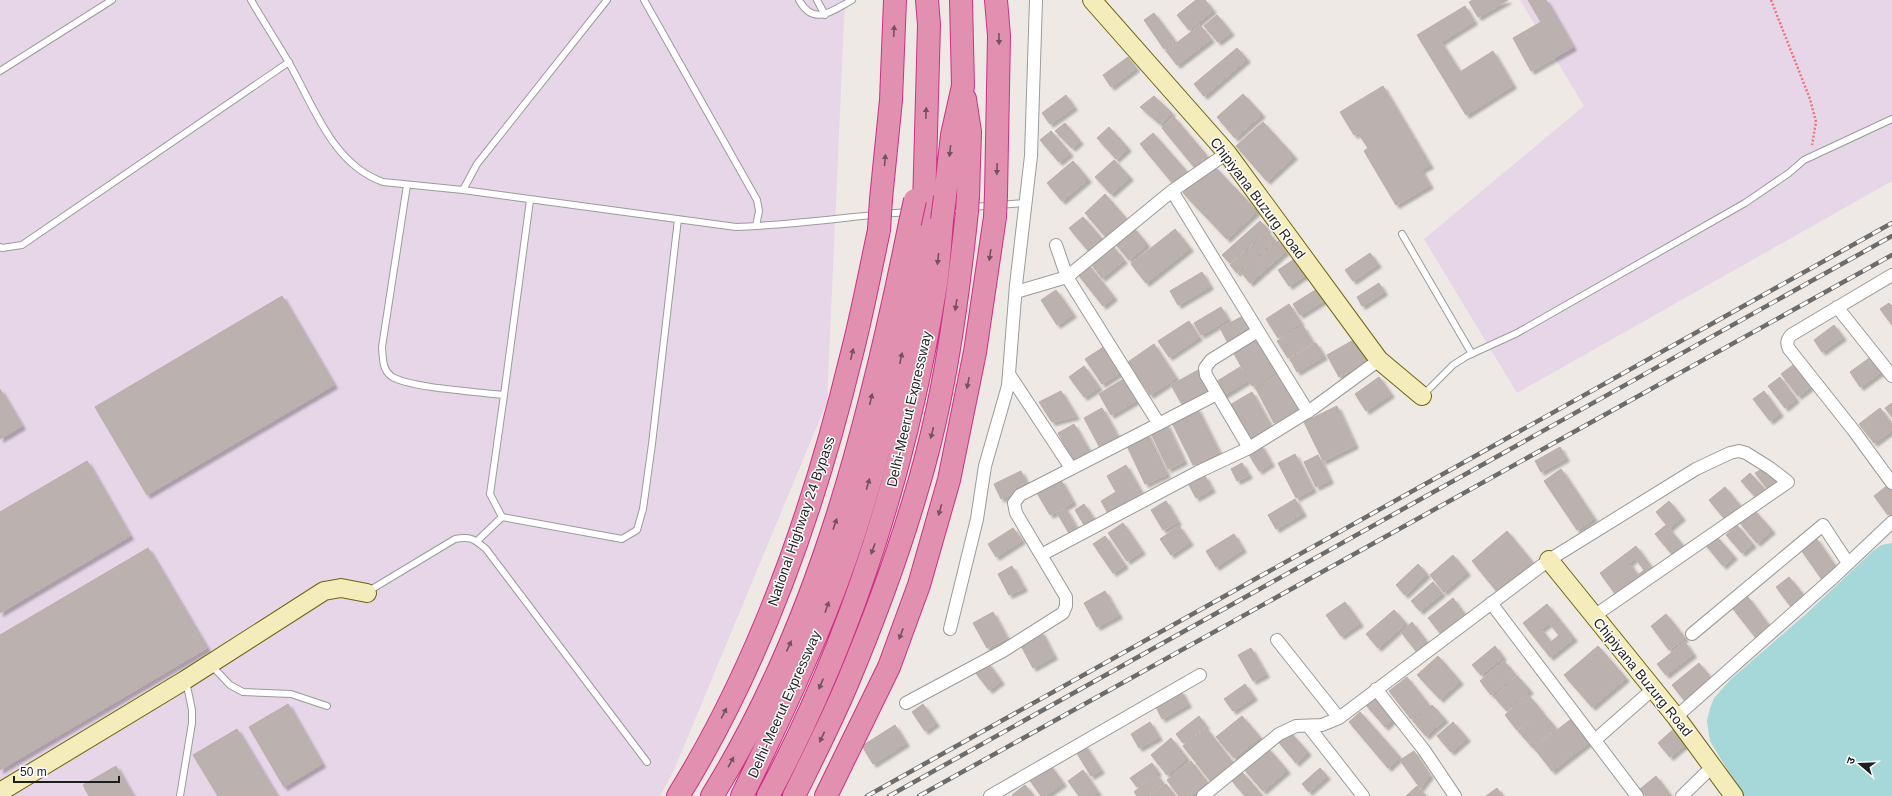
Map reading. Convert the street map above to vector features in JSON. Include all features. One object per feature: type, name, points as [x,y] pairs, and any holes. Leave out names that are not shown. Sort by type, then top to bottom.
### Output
[{"type":"highway","name":"National Highway 24 Bypass","points":[[678,796],[739,684],[761,636],[808,508],[832,431],[852,357],[879,230],[891,100],[895,0]]},
{"type":"highway","points":[[712,796],[766,695],[792,640],[816,576],[840,510],[929,211],[925,152],[929,25],[928,0]]},
{"type":"highway","name":"Delhi-Meerut Expressway","points":[[742,796],[778,723],[824,614],[858,518],[889,410],[918,272],[929,211],[952,135],[963,86],[961,0]]},
{"type":"highway","points":[[830,787],[889,666],[919,585],[949,480],[975,352],[995,217],[999,36],[997,2]]},
{"type":"highway","points":[[794,796],[847,685],[886,585],[917,492],[943,382],[958,291],[968,203],[970,132],[963,86]]},
{"type":"highway","name":"Delhi-Meerut Expressway","points":[[768,796],[795,746],[840,638],[878,533],[902,447],[921,363],[935,289],[929,211]]},
{"type":"street","points":[[950,629],[976,519],[985,466],[1004,404],[1009,374],[1016,292],[1031,156],[1036,0]]},
{"type":"street","name":"Chipiyana Buzurg Road","points":[[1092,0],[1226,153],[1379,360],[1422,396]]},
{"type":"street","points":[[1016,292],[1067,277],[1172,191],[1226,153]]},
{"type":"street","points":[[1172,191],[1308,412]]},
{"type":"street","points":[[1056,245],[1067,277],[1159,424]]},
{"type":"street","points":[[1892,275],[1791,335],[1787,344],[1789,349],[1854,431],[1892,483]]},
{"type":"street","points":[[1837,307],[1892,376]]},
{"type":"street","points":[[1249,448],[1206,375],[1205,368],[1211,360],[1258,331]]},
{"type":"street","points":[[1041,555],[1198,472],[1249,448],[1308,412],[1379,360]]},
{"type":"street","points":[[1009,374],[1071,468]]},
{"type":"street","points":[[906,703],[1004,651],[1063,613],[1066,606],[1066,597],[1016,513],[1014,503],[1020,495],[1217,394]]},
{"type":"street","points":[[1203,796],[1279,734],[1296,726],[1309,727],[1322,725],[1339,718],[1376,688],[1549,560],[1696,469],[1730,453],[1739,451],[1746,453],[1788,482],[1594,616]]},
{"type":"street","points":[[1676,717],[1892,522]]},
{"type":"street","points":[[1692,634],[1823,525],[1848,563]]},
{"type":"street","name":"Chipiyana Buzurg Road","points":[[1549,560],[1676,717],[1734,796]]},
{"type":"street","points":[[0,792],[211,664],[324,591],[341,588],[366,593]]},
{"type":"street","points":[[1491,604],[1637,796]]},
{"type":"street","points":[[1277,640],[1339,718]]},
{"type":"street","points":[[992,795],[1200,675]]},
{"type":"street","points":[[1376,688],[1424,750],[1455,796]]},
{"type":"street","points":[[1595,740],[1653,689]]},
{"type":"street","points":[[1309,727],[1362,796]]},
{"type":"street","points":[[1682,796],[1712,767]]},
{"type":"lane","points":[[0,71],[112,0]]},
{"type":"lane","points":[[251,0],[288,62],[329,136],[353,165],[378,180],[407,185],[463,190],[736,226],[756,226],[844,216],[1026,203]]},
{"type":"lane","points":[[463,190],[468,178],[477,164],[607,0]]},
{"type":"lane","points":[[644,0],[757,200],[759,211],[756,226]]},
{"type":"lane","points":[[799,0],[802,6],[814,15],[825,15],[852,0]]},
{"type":"lane","points":[[817,0],[825,15]]},
{"type":"lane","points":[[0,247],[22,245],[288,62]]},
{"type":"lane","points":[[1422,396],[1453,365],[1472,354],[1517,333],[1745,203],[1790,173],[1804,160],[1892,119]]},
{"type":"lane","points":[[407,185],[382,348],[383,364],[390,375],[406,382],[504,395]]},
{"type":"lane","points":[[502,517],[490,494],[530,200]]},
{"type":"lane","points":[[502,517],[622,539],[637,530],[643,509],[651,451],[678,219]]},
{"type":"lane","points":[[1402,234],[1472,354]]},
{"type":"lane","points":[[477,541],[502,517]]},
{"type":"lane","points":[[366,593],[455,539],[468,537],[477,541],[486,549],[647,762]]},
{"type":"lane","points":[[211,664],[230,685],[243,692],[291,694],[327,706]]},
{"type":"lane","points":[[180,796],[192,723],[192,710],[185,680]]},
{"type":"path","points":[[1771,0],[1810,99],[1816,122],[1814,142],[1804,160]]},
{"type":"shaded area","points":[[0,0],[845,0],[827,402],[674,770],[660,796],[0,796]]},
{"type":"shaded area","points":[[1520,0],[1892,0],[1892,181],[1517,393],[1424,239],[1584,106]]},
{"type":"water","points":[[1892,543],[1892,796],[1743,796],[1710,741],[1707,721],[1714,698],[1731,679],[1806,614],[1873,551],[1881,545]]},
{"type":"building","points":[[1196,0],[1205,0],[1213,10],[1189,30],[1177,15]]},
{"type":"building","points":[[1473,0],[1508,0],[1478,17],[1469,2]]},
{"type":"building","points":[[1528,0],[1546,0],[1573,47],[1531,71],[1513,38],[1541,22]]},
{"type":"building","points":[[1465,6],[1474,21],[1441,42],[1460,72],[1493,51],[1513,85],[1466,115],[1417,35]]},
{"type":"building","points":[[1154,13],[1175,41],[1164,49],[1144,20]]},
{"type":"building","points":[[1217,15],[1231,32],[1218,42],[1204,26]]},
{"type":"building","points":[[1200,25],[1211,39],[1177,65],[1166,51]]},
{"type":"building","points":[[1237,48],[1247,59],[1204,96],[1194,84]]},
{"type":"building","points":[[1128,57],[1136,68],[1111,87],[1103,75]]},
{"type":"building","points":[[1383,86],[1430,165],[1421,170],[1430,185],[1396,205],[1364,151],[1368,148],[1358,133],[1354,135],[1340,112]]},
{"type":"building","points":[[1243,94],[1262,114],[1235,138],[1217,117]]},
{"type":"building","points":[[1066,95],[1074,107],[1050,124],[1042,113]]},
{"type":"building","points":[[1154,96],[1172,113],[1160,124],[1140,107]]},
{"type":"building","points":[[1174,117],[1207,156],[1194,167],[1162,128]]},
{"type":"building","points":[[1263,122],[1294,156],[1267,181],[1236,146]]},
{"type":"building","points":[[1065,123],[1080,141],[1072,148],[1055,131]]},
{"type":"building","points":[[1109,127],[1128,148],[1116,159],[1097,138]]},
{"type":"building","points":[[1051,131],[1070,153],[1059,162],[1040,140]]},
{"type":"building","points":[[1153,133],[1188,173],[1174,185],[1140,144]]},
{"type":"building","points":[[1114,160],[1130,177],[1111,194],[1095,177]]},
{"type":"building","points":[[1073,161],[1088,179],[1062,201],[1047,183]]},
{"type":"building","points":[[1213,165],[1257,211],[1227,239],[1183,193]]},
{"type":"building","points":[[1105,194],[1130,223],[1109,241],[1085,213]]},
{"type":"building","points":[[1083,217],[1104,241],[1090,253],[1069,228]]},
{"type":"building","points":[[1260,221],[1268,229],[1230,263],[1222,255]]},
{"type":"building","points":[[1131,225],[1147,244],[1129,260],[1113,241]]},
{"type":"building","points":[[1175,229],[1190,248],[1146,283],[1131,264]]},
{"type":"building","points":[[1268,232],[1275,240],[1237,273],[1230,265]]},
{"type":"building","points":[[1278,241],[1286,251],[1250,283],[1241,272]]},
{"type":"building","points":[[1110,243],[1124,260],[1102,278],[1089,261]]},
{"type":"building","points":[[1370,253],[1378,264],[1353,281],[1345,270]]},
{"type":"building","points":[[1299,256],[1309,272],[1289,286],[1278,270]]},
{"type":"building","points":[[1087,263],[1114,297],[1103,306],[1076,272]]},
{"type":"building","points":[[1202,272],[1210,286],[1178,305],[1170,291]]},
{"type":"building","points":[[1379,283],[1384,292],[1362,306],[1357,297]]},
{"type":"building","points":[[1317,289],[1324,300],[1300,315],[1293,304]]},
{"type":"building","points":[[1056,290],[1073,314],[1057,325],[1041,300]]},
{"type":"building","points":[[282,296],[334,385],[147,495],[95,407]]},
{"type":"building","points":[[1889,303],[1892,306],[1892,325],[1880,309]]},
{"type":"building","points":[[1289,304],[1301,323],[1278,338],[1266,319]]},
{"type":"building","points":[[1221,307],[1228,319],[1201,335],[1194,323]]},
{"type":"building","points":[[1243,316],[1252,333],[1229,345],[1220,328]]},
{"type":"building","points":[[1189,321],[1199,337],[1169,357],[1158,341]]},
{"type":"building","points":[[1834,325],[1843,337],[1822,352],[1814,340]]},
{"type":"building","points":[[1303,326],[1313,343],[1288,358],[1277,341]]},
{"type":"building","points":[[1259,338],[1278,371],[1252,386],[1233,352]]},
{"type":"building","points":[[1355,339],[1368,360],[1339,377],[1327,355]]},
{"type":"building","points":[[1316,343],[1324,356],[1297,372],[1290,359]]},
{"type":"building","points":[[1154,344],[1176,378],[1150,395],[1128,362]]},
{"type":"building","points":[[1105,346],[1122,371],[1102,384],[1085,359]]},
{"type":"building","points":[[1872,356],[1882,371],[1860,387],[1850,372]]},
{"type":"building","points":[[1793,365],[1810,387],[1798,396],[1781,374]]},
{"type":"building","points":[[1084,366],[1099,387],[1084,397],[1069,377]]},
{"type":"building","points":[[1240,367],[1248,380],[1222,396],[1214,383]]},
{"type":"building","points":[[1198,370],[1211,393],[1184,408],[1171,385]]},
{"type":"building","points":[[1280,374],[1299,409],[1274,423],[1255,387]]},
{"type":"building","points":[[1379,377],[1391,394],[1366,411],[1355,394]]},
{"type":"building","points":[[1780,377],[1796,399],[1785,408],[1768,386]]},
{"type":"building","points":[[1125,378],[1137,400],[1111,415],[1099,394]]},
{"type":"building","points":[[0,389],[22,426],[0,439]]},
{"type":"building","points":[[1061,391],[1076,416],[1052,422],[1039,402]]},
{"type":"building","points":[[1764,391],[1780,413],[1770,421],[1753,399]]},
{"type":"building","points":[[1252,392],[1272,428],[1248,442],[1228,406]]},
{"type":"building","points":[[1892,403],[1892,417],[1885,408]]},
{"type":"building","points":[[1337,406],[1355,445],[1323,461],[1304,422]]},
{"type":"building","points":[[1102,408],[1118,437],[1100,448],[1084,418]]},
{"type":"building","points":[[1197,408],[1219,452],[1193,465],[1171,421]]},
{"type":"building","points":[[1880,408],[1892,424],[1892,430],[1874,443],[1859,424]]},
{"type":"building","points":[[1166,423],[1184,461],[1168,469],[1150,431]]},
{"type":"building","points":[[1074,424],[1091,454],[1074,463],[1058,433]]},
{"type":"building","points":[[1147,433],[1167,474],[1145,484],[1126,444]]},
{"type":"building","points":[[1261,445],[1271,463],[1259,471],[1248,453]]},
{"type":"building","points":[[1560,447],[1566,458],[1541,472],[1535,461]]},
{"type":"building","points":[[1295,454],[1313,489],[1296,498],[1278,463]]},
{"type":"building","points":[[1318,455],[1330,480],[1316,487],[1304,462]]},
{"type":"building","points":[[87,461],[130,536],[0,613],[0,512]]},
{"type":"building","points":[[1242,463],[1249,475],[1237,481],[1231,469]]},
{"type":"building","points":[[1126,465],[1143,495],[1109,515],[1101,501],[1116,492],[1107,476]]},
{"type":"building","points":[[1766,467],[1781,482],[1769,491],[1755,473]]},
{"type":"building","points":[[1561,469],[1594,518],[1577,530],[1544,481]]},
{"type":"building","points":[[1021,471],[1028,486],[1001,499],[994,484]]},
{"type":"building","points":[[1750,473],[1767,492],[1758,500],[1741,481]]},
{"type":"building","points":[[1205,476],[1212,489],[1196,498],[1189,485]]},
{"type":"building","points":[[1061,480],[1073,502],[1050,515],[1037,493]]},
{"type":"building","points":[[1888,485],[1892,490],[1892,512],[1888,515],[1874,496]]},
{"type":"building","points":[[1725,487],[1743,509],[1727,522],[1709,500]]},
{"type":"building","points":[[1295,499],[1303,513],[1276,529],[1268,515]]},
{"type":"building","points":[[1166,501],[1178,522],[1163,530],[1151,510]]},
{"type":"building","points":[[1669,501],[1682,517],[1669,528],[1656,512]]},
{"type":"building","points":[[1084,504],[1095,521],[1086,528],[1075,510]]},
{"type":"building","points":[[1065,508],[1078,530],[1070,535],[1057,513]]},
{"type":"building","points":[[1753,509],[1772,530],[1757,543],[1739,522]]},
{"type":"building","points":[[1123,523],[1142,551],[1127,561],[1108,533]]},
{"type":"building","points":[[1666,525],[1686,549],[1675,558],[1655,534]]},
{"type":"building","points":[[1737,525],[1753,544],[1742,553],[1726,535]]},
{"type":"building","points":[[1179,526],[1190,542],[1171,555],[1160,539]]},
{"type":"building","points":[[1013,528],[1022,540],[996,557],[988,544]]},
{"type":"building","points":[[1507,531],[1534,564],[1498,593],[1472,561]]},
{"type":"building","points":[[1234,534],[1243,549],[1216,567],[1206,551]]},
{"type":"building","points":[[1715,535],[1734,556],[1723,566],[1704,543]]},
{"type":"building","points":[[1105,536],[1125,565],[1113,573],[1093,544]]},
{"type":"building","points":[[1816,538],[1838,570],[1823,581],[1801,550]]},
{"type":"building","points":[[1636,546],[1655,572],[1618,598],[1600,573]],"holes":[[[1635,558],[1644,570],[1638,575],[1629,563]]]},
{"type":"building","points":[[148,548],[207,648],[0,770],[0,635]]},
{"type":"building","points":[[1453,555],[1467,572],[1444,592],[1430,575]]},
{"type":"building","points":[[1418,564],[1427,574],[1405,595],[1396,585]]},
{"type":"building","points":[[1012,566],[1024,588],[1009,595],[998,574]]},
{"type":"building","points":[[1789,577],[1805,597],[1791,607],[1776,587]]},
{"type":"building","points":[[1433,582],[1442,593],[1420,611],[1411,601]]},
{"type":"building","points":[[1105,591],[1119,615],[1097,627],[1084,603]]},
{"type":"building","points":[[1748,597],[1770,627],[1756,638],[1733,609]]},
{"type":"building","points":[[1453,598],[1465,615],[1441,634],[1428,618]]},
{"type":"building","points":[[1345,602],[1360,623],[1341,636],[1326,615]]},
{"type":"building","points":[[1547,604],[1574,638],[1550,657],[1523,623]],"holes":[[[1549,623],[1559,635],[1551,642],[1541,629]]]},
{"type":"building","points":[[1394,610],[1406,623],[1378,648],[1366,634]]},
{"type":"building","points":[[993,612],[1007,638],[987,648],[973,623]]},
{"type":"building","points":[[1666,614],[1685,638],[1669,650],[1651,626]]},
{"type":"building","points":[[1412,622],[1427,642],[1416,651],[1401,632]]},
{"type":"building","points":[[1041,631],[1054,656],[1033,668],[1019,642]]},
{"type":"building","points":[[1685,642],[1693,654],[1666,675],[1657,664]]},
{"type":"building","points":[[1495,646],[1503,657],[1481,675],[1472,665]]},
{"type":"building","points":[[1598,646],[1626,678],[1592,707],[1564,675]]},
{"type":"building","points":[[1251,648],[1266,674],[1253,681],[1238,655]]},
{"type":"building","points":[[1438,656],[1460,681],[1440,699],[1417,675]]},
{"type":"building","points":[[1504,661],[1516,675],[1491,695],[1480,681]]},
{"type":"building","points":[[988,663],[1001,681],[989,690],[975,672]]},
{"type":"building","points":[[1699,663],[1711,678],[1684,700],[1672,685]]},
{"type":"building","points":[[1517,676],[1530,690],[1507,711],[1494,697]]},
{"type":"building","points":[[1407,677],[1429,705],[1411,719],[1389,691]]},
{"type":"building","points":[[1245,684],[1254,697],[1233,711],[1224,699]]},
{"type":"building","points":[[1181,691],[1188,704],[1162,719],[1155,705]]},
{"type":"building","points":[[1528,695],[1541,710],[1517,730],[1505,715]]},
{"type":"building","points":[[1375,696],[1394,718],[1385,727],[1365,704]]},
{"type":"building","points":[[288,704],[322,764],[284,787],[249,727]]},
{"type":"building","points":[[923,704],[936,723],[925,731],[912,712]]},
{"type":"building","points":[[1432,705],[1445,719],[1426,736],[1413,721]]},
{"type":"building","points":[[1541,711],[1556,728],[1533,748],[1518,731]]},
{"type":"building","points":[[1360,712],[1400,757],[1388,768],[1349,722]]},
{"type":"building","points":[[1199,716],[1206,726],[1183,743],[1176,734]]},
{"type":"building","points":[[1242,716],[1260,737],[1234,758],[1216,737]]},
{"type":"building","points":[[1575,716],[1593,739],[1552,771],[1534,748]]},
{"type":"building","points":[[1150,722],[1159,737],[1139,748],[1131,734]]},
{"type":"building","points":[[1453,722],[1467,738],[1451,752],[1437,736]]},
{"type":"building","points":[[895,725],[906,743],[873,764],[862,746]]},
{"type":"building","points":[[1677,726],[1690,740],[1670,757],[1658,743]]},
{"type":"building","points":[[1206,728],[1235,765],[1212,783],[1183,746]]},
{"type":"building","points":[[237,729],[277,796],[218,796],[193,755]]},
{"type":"building","points":[[1288,730],[1308,752],[1296,763],[1277,740]]},
{"type":"building","points":[[1171,738],[1187,758],[1167,775],[1151,755]]},
{"type":"building","points":[[1084,744],[1101,770],[1091,776],[1075,750]]},
{"type":"building","points":[[1267,747],[1287,770],[1263,791],[1243,768]]},
{"type":"building","points":[[1414,751],[1430,775],[1420,788],[1400,760]]},
{"type":"building","points":[[1191,761],[1208,783],[1190,796],[1179,796],[1167,780]]},
{"type":"building","points":[[1152,763],[1158,772],[1137,787],[1130,778]]},
{"type":"building","points":[[1050,765],[1063,783],[1045,796],[1041,796],[1029,779]]},
{"type":"building","points":[[116,766],[133,796],[89,796],[83,785]]},
{"type":"building","points":[[1320,768],[1327,776],[1309,792],[1302,784]]},
{"type":"building","points":[[1083,770],[1098,792],[1092,796],[1079,796],[1068,781]]},
{"type":"building","points":[[1242,772],[1261,794],[1258,796],[1245,796],[1232,781]]},
{"type":"building","points":[[1156,774],[1164,784],[1149,796],[1137,796],[1134,792]]},
{"type":"building","points":[[1656,776],[1669,793],[1665,796],[1646,796],[1640,789]]},
{"type":"building","points":[[1166,784],[1175,796],[1151,796]]},
{"type":"building","points":[[1025,785],[1034,796],[1012,795]]},
{"type":"building","points":[[1417,786],[1426,796],[1406,796]]},
{"type":"building","points":[[1497,788],[1503,796],[1486,796]]},
{"type":"railway","points":[[867,796],[1892,223]]},
{"type":"railway","points":[[889,796],[1892,236]]},
{"type":"railway","points":[[919,796],[1892,255]]}]
